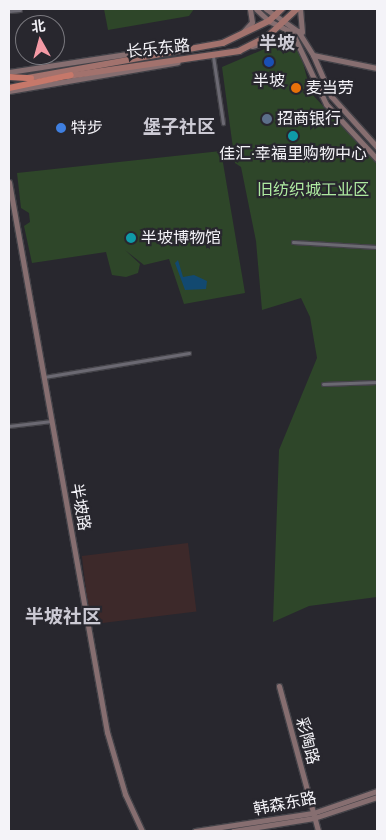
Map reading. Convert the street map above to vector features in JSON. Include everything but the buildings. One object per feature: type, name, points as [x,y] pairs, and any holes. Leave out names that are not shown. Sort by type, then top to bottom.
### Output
[{"type":"highway","points":[[9,88],[71,75]]},
{"type":"highway","points":[[9,79],[31,78]]},
{"type":"main road","points":[[235,38],[250,27],[250,9]]},
{"type":"main road","points":[[256,9],[269,21],[284,23],[296,41],[326,104],[377,158]]},
{"type":"main road","points":[[266,9],[306,42]]},
{"type":"main road","name":"长乐东路","points":[[71,75],[144,61],[235,38],[269,21],[282,9]]},
{"type":"main road","points":[[298,9],[299,27],[331,96],[377,147]]},
{"type":"main road","name":"长乐东路","points":[[31,78],[144,61],[187,60],[249,47],[284,23],[298,9]]},
{"type":"main road","points":[[249,47],[280,38],[296,41]]},
{"type":"main road","points":[[9,72],[159,50],[186,50]]},
{"type":"main road","points":[[313,54],[377,68]]},
{"type":"main road","points":[[9,88],[187,60]]},
{"type":"main road","name":"半坡路","points":[[9,182],[107,732],[125,794],[142,831]]},
{"type":"main road","name":"彩陶路","points":[[279,686],[318,831]]},
{"type":"main road","name":"韩森东路","points":[[195,831],[314,816],[377,791]]},
{"type":"main road","name":"韩森东路","points":[[233,831],[314,816],[377,797]]},
{"type":"street","points":[[9,11],[20,10]]},
{"type":"street","points":[[213,56],[222,123]]},
{"type":"street","points":[[293,242],[377,247]]},
{"type":"street","points":[[44,377],[189,353]]},
{"type":"street","points":[[323,384],[377,382]]},
{"type":"street","points":[[9,426],[52,421]]},
{"type":"shaded area","points":[[188,543],[196,611],[90,625],[82,556]]},
{"type":"green space","points":[[104,9],[194,9],[189,16],[108,30]]},
{"type":"green space","name":"旧纺织城工业区","points":[[281,42],[294,44],[302,59],[311,93],[377,164],[377,597],[309,606],[273,622],[279,450],[317,358],[310,317],[301,298],[262,310],[256,241],[241,167],[235,163],[222,67]]},
{"type":"green space","name":"半坡博物馆","points":[[221,151],[245,293],[184,304],[169,259],[144,265],[125,250],[140,264],[138,273],[126,277],[112,275],[106,252],[32,263],[24,226],[30,222],[29,213],[21,208],[17,173]]},
{"type":"water","points":[[178,260],[183,277],[194,275],[207,281],[206,289],[185,290],[175,263]]},
{"type":"place","name":"半坡","points":[[269,62]]},
{"type":"place","name":"麦当劳","points":[[296,88]]},
{"type":"place","name":"招商银行","points":[[267,119]]},
{"type":"place","name":"特步","points":[[61,128]]},
{"type":"place","name":"佳汇·幸福里购物中心","points":[[293,136]]},
{"type":"place","name":"半坡博物馆","points":[[131,238]]},
{"type":"district","name":"半坡","points":[[277,43]]},
{"type":"district","name":"堡子社区","points":[[179,127]]},
{"type":"district","name":"半坡社区","points":[[63,617]]}]
